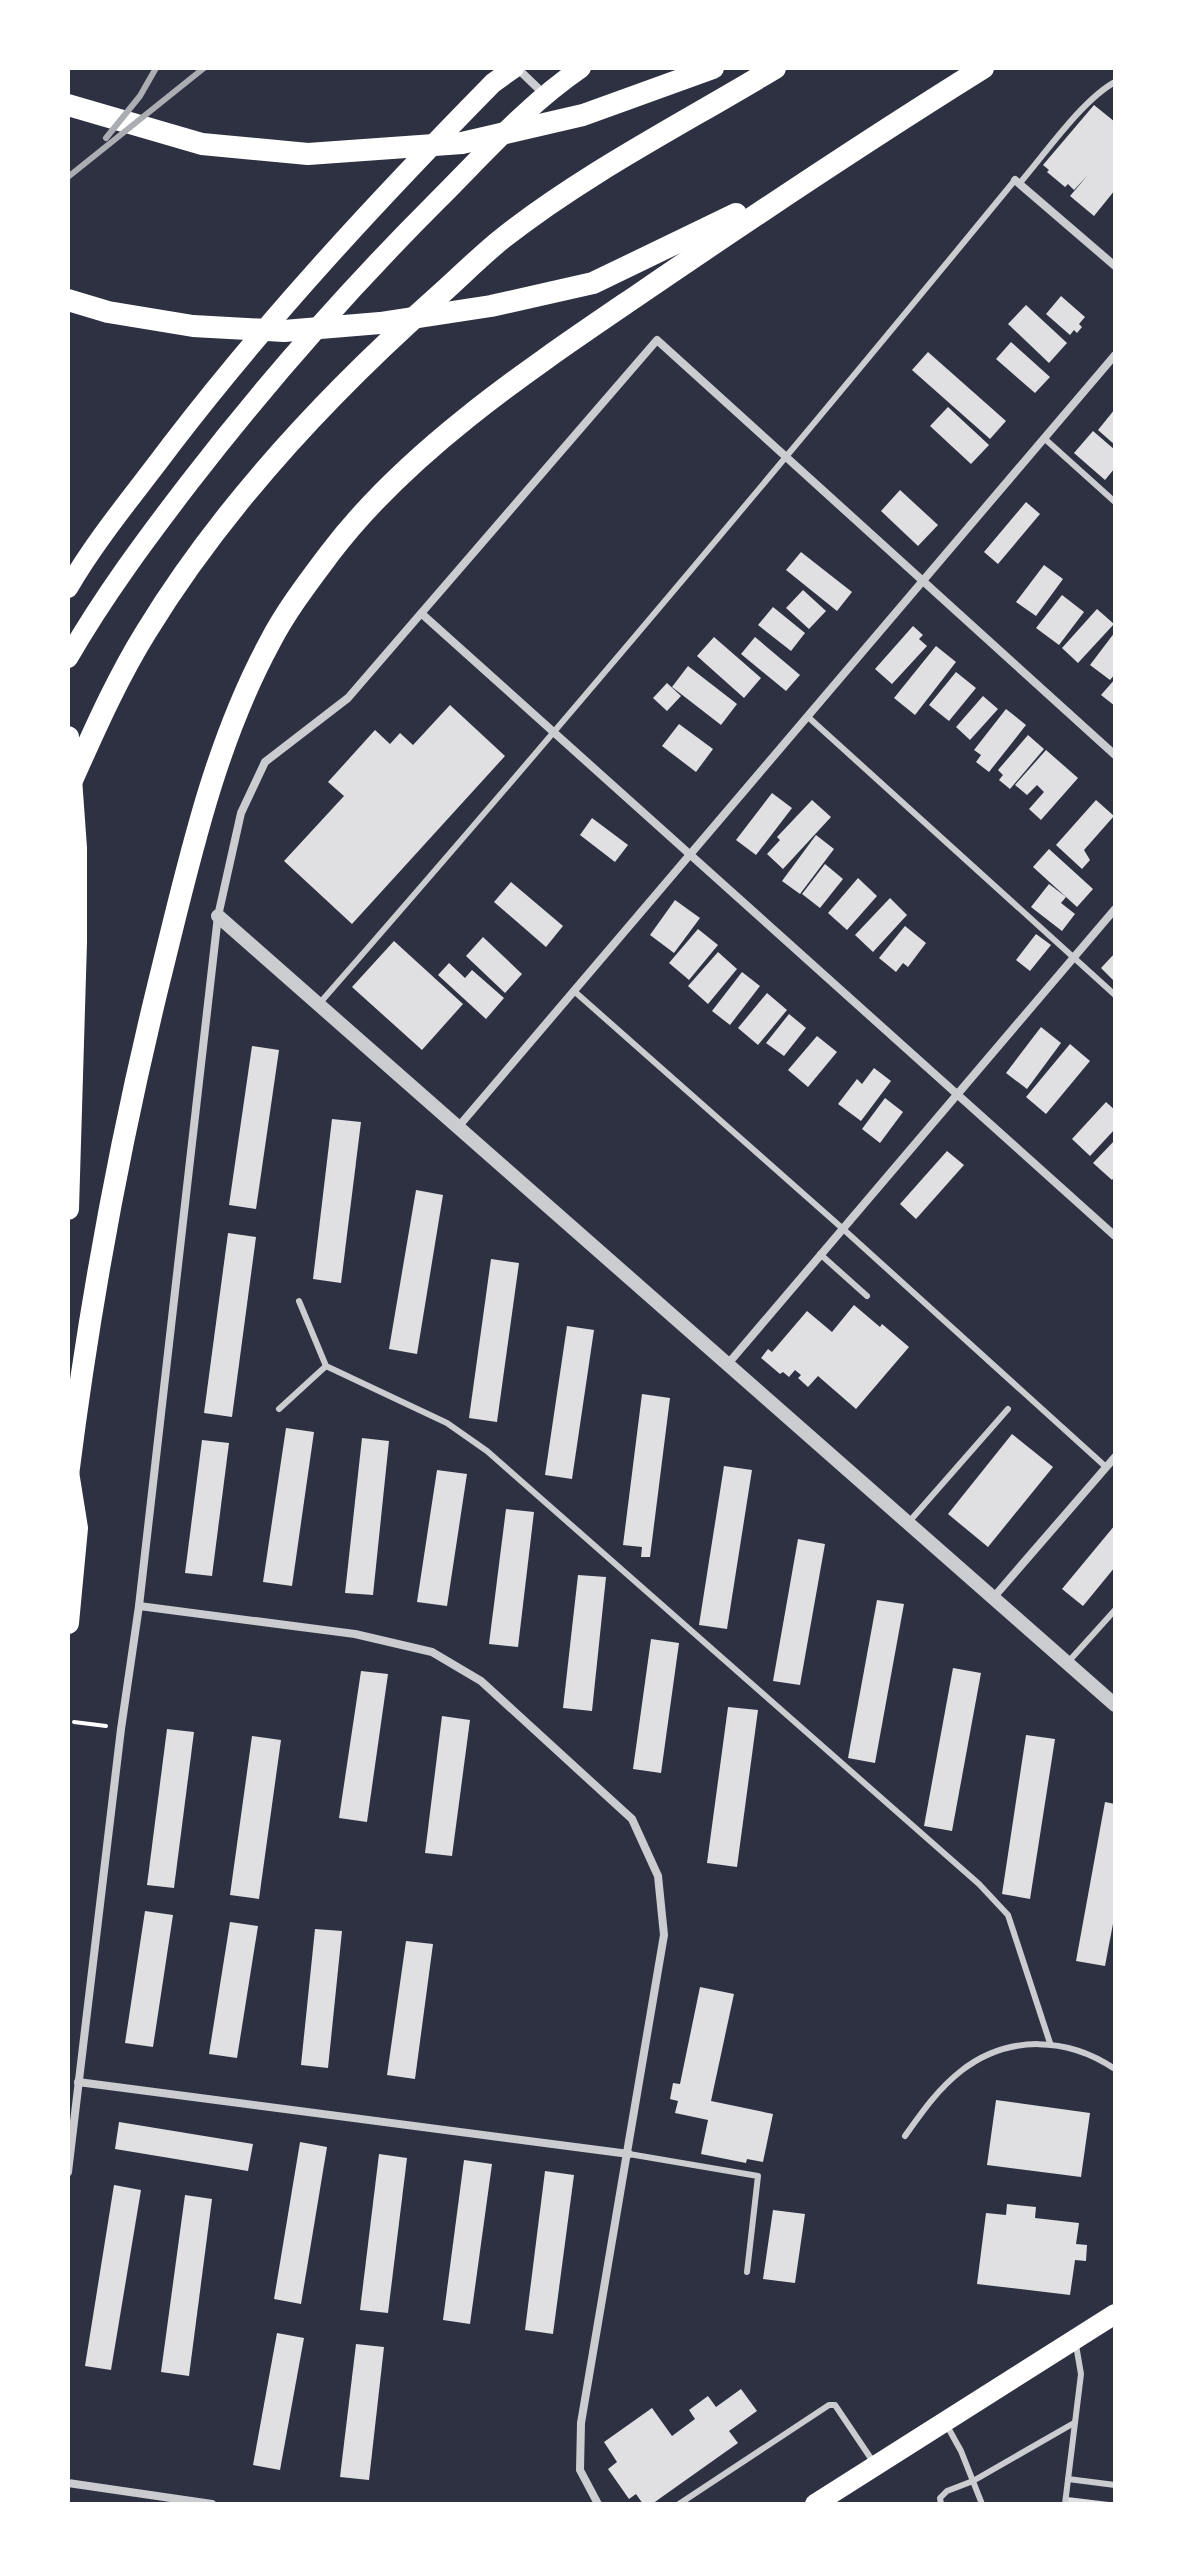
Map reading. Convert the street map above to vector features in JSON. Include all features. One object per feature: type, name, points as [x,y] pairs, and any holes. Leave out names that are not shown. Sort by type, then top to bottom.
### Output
[{"type":"highway","points":[[68,105],[202,144],[308,154],[462,143],[583,115],[713,68]]},
{"type":"highway","points":[[68,789],[102,712],[146,633],[194,561],[261,475],[370,357],[503,238],[624,155],[775,68]]},
{"type":"highway","points":[[68,1623],[77,1528],[68,1474],[98,1264],[145,1036],[196,831],[233,720],[271,639],[332,551],[407,467],[543,360],[829,165],[983,68]]},
{"type":"highway","points":[[68,300],[108,312],[193,326],[284,331],[380,323],[491,306],[593,283],[697,234],[829,165]]},
{"type":"highway","points":[[68,737],[76,848],[68,1209]]},
{"type":"main road","points":[[68,588],[132,497],[219,383],[309,276],[483,94],[515,68]]},
{"type":"main road","points":[[68,658],[151,532],[243,413],[361,279],[544,94],[581,68]]},
{"type":"main road","points":[[815,2504],[1115,2314]]},
{"type":"street","points":[[515,68],[544,94]]},
{"type":"street","points":[[1017,182],[1115,266]]},
{"type":"street","points":[[68,2172],[139,1606],[218,916],[241,813],[265,762],[348,698],[657,340],[1115,755]]},
{"type":"street","points":[[459,1126],[1115,355]]},
{"type":"street","points":[[422,614],[1115,1236]]},
{"type":"street","points":[[727,1365],[1115,909]]},
{"type":"street","points":[[218,916],[1115,1705]]},
{"type":"street","points":[[993,1598],[1115,1457]]},
{"type":"street","points":[[139,1606],[355,1634],[432,1652],[481,1681],[632,1819],[658,1876],[664,1935],[581,2423],[580,2470],[598,2504]]},
{"type":"street","points":[[78,2082],[629,2154]]},
{"type":"street","points":[[68,2483],[212,2504]]},
{"type":"lane","points":[[319,1004],[555,733],[1017,182],[1088,103],[1103,88],[1115,82]]},
{"type":"lane","points":[[1045,439],[1115,502]]},
{"type":"lane","points":[[807,716],[1115,995]]},
{"type":"lane","points":[[574,991],[1106,1467]]},
{"type":"lane","points":[[820,1254],[867,1296]]},
{"type":"lane","points":[[299,1301],[326,1366],[447,1423],[487,1451],[979,1884],[1008,1915],[1050,2043]]},
{"type":"lane","points":[[279,1409],[326,1366]]},
{"type":"lane","points":[[908,1523],[1008,1409]]},
{"type":"lane","points":[[1067,1663],[1115,1610]]},
{"type":"lane","points":[[905,2136],[932,2099],[962,2069],[1002,2048],[1050,2043],[1093,2054],[1115,2069]]},
{"type":"lane","points":[[629,2154],[758,2176],[747,2272]]},
{"type":"lane","points":[[1065,2504],[1081,2374],[1075,2339]]},
{"type":"lane","points":[[679,2504],[829,2405],[835,2405],[876,2466]]},
{"type":"lane","points":[[945,2422],[982,2504]]},
{"type":"lane","points":[[941,2504],[940,2498],[947,2491],[973,2481],[1075,2422]]},
{"type":"lane","points":[[1068,2479],[1115,2485]]},
{"type":"path","points":[[74,1722],[106,1726]]},
{"type":"building","points":[[1094,105],[1115,122],[1115,190],[1094,216],[1070,196],[1088,175],[1074,190],[1068,184],[1065,187],[1043,165]]},
{"type":"building","points":[[1061,296],[1085,317],[1077,333],[1074,330],[1070,335],[1046,314]]},
{"type":"building","points":[[1026,305],[1067,343],[1049,363],[1008,324]]},
{"type":"building","points":[[1011,342],[1050,377],[1035,393],[996,359]]},
{"type":"building","points":[[928,352],[1006,421],[990,439],[912,370]]},
{"type":"building","points":[[948,407],[989,445],[971,464],[930,426]]},
{"type":"building","points":[[1115,409],[1115,445],[1098,430]]},
{"type":"building","points":[[1093,431],[1115,450],[1115,468],[1105,480],[1074,453]]},
{"type":"building","points":[[900,490],[938,525],[918,546],[881,511]]},
{"type":"building","points":[[1026,502],[1040,514],[998,564],[984,552]]},
{"type":"building","points":[[801,552],[852,592],[837,611],[786,570]]},
{"type":"building","points":[[1044,565],[1063,579],[1036,616],[1016,602]]},
{"type":"building","points":[[803,590],[826,611],[809,629],[786,608]]},
{"type":"building","points":[[1062,595],[1084,612],[1059,645],[1036,628]]},
{"type":"building","points":[[773,607],[805,633],[791,651],[758,625]]},
{"type":"building","points":[[1097,609],[1114,624],[1078,663],[1062,648]]},
{"type":"building","points":[[913,626],[923,635],[919,639],[927,646],[892,684],[875,669]]},
{"type":"building","points":[[1115,632],[1115,674],[1110,680],[1090,665]]},
{"type":"building","points":[[714,637],[761,678],[744,698],[697,656]]},
{"type":"building","points":[[755,637],[800,675],[786,691],[741,654]]},
{"type":"building","points":[[936,646],[956,662],[915,715],[894,698]]},
{"type":"building","points":[[688,666],[737,704],[721,725],[672,687]]},
{"type":"building","points":[[956,672],[976,688],[949,721],[929,705]]},
{"type":"building","points":[[1115,679],[1115,706],[1101,695]]},
{"type":"building","points":[[667,683],[681,696],[667,711],[653,698]]},
{"type":"building","points":[[983,696],[998,709],[970,740],[956,727]]},
{"type":"building","points":[[450,705],[505,756],[352,924],[284,861],[344,796],[328,782],[375,730],[390,744],[400,733],[413,745]]},
{"type":"building","points":[[1006,709],[1026,725],[989,772],[976,762],[981,755],[974,750]]},
{"type":"building","points":[[679,724],[713,749],[696,772],[662,746]]},
{"type":"building","points":[[1028,735],[1044,749],[1010,789],[999,780],[1003,775],[998,770]]},
{"type":"building","points":[[1046,750],[1078,778],[1041,820],[1029,809],[1044,792],[1037,785],[1027,795],[1015,785]]},
{"type":"building","points":[[772,793],[792,808],[756,855],[736,840]]},
{"type":"building","points":[[812,800],[831,817],[783,869],[767,854],[780,840],[777,837]]},
{"type":"building","points":[[1096,800],[1114,816],[1084,850],[1090,860],[1082,869],[1056,845]]},
{"type":"building","points":[[592,818],[628,845],[615,862],[580,835]]},
{"type":"building","points":[[816,835],[834,849],[800,894],[782,881]]},
{"type":"building","points":[[1049,849],[1093,889],[1077,907],[1033,867]]},
{"type":"building","points":[[825,864],[843,879],[820,908],[802,894]]},
{"type":"building","points":[[858,878],[877,896],[847,930],[828,913]]},
{"type":"building","points":[[511,882],[563,926],[546,947],[494,902]]},
{"type":"building","points":[[1049,884],[1066,897],[1061,903],[1075,914],[1062,931],[1031,907]]},
{"type":"building","points":[[890,898],[907,915],[873,952],[855,935]]},
{"type":"building","points":[[675,900],[700,918],[674,953],[650,935]]},
{"type":"building","points":[[905,926],[926,943],[908,967],[903,963],[896,972],[879,958]]},
{"type":"building","points":[[698,929],[718,945],[689,980],[669,963]]},
{"type":"building","points":[[1036,934],[1051,945],[1030,971],[1016,960]]},
{"type":"building","points":[[483,937],[522,974],[505,993],[466,956]]},
{"type":"building","points":[[394,941],[463,1004],[422,1050],[352,987]]},
{"type":"building","points":[[718,952],[737,969],[708,1004],[688,986]]},
{"type":"building","points":[[1115,953],[1115,982],[1101,968]]},
{"type":"building","points":[[449,963],[465,978],[472,970],[504,998],[486,1019],[438,975]]},
{"type":"building","points":[[742,972],[760,986],[730,1025],[712,1011]]},
{"type":"building","points":[[767,993],[787,1010],[758,1045],[738,1028]]},
{"type":"building","points":[[789,1014],[806,1028],[784,1056],[766,1043]]},
{"type":"building","points":[[1041,1027],[1061,1043],[1027,1089],[1006,1073]]},
{"type":"building","points":[[817,1036],[837,1052],[808,1087],[788,1070]]},
{"type":"building","points":[[1070,1044],[1090,1061],[1046,1114],[1026,1097]]},
{"type":"building","points":[[252,1046],[279,1050],[256,1209],[229,1205]]},
{"type":"building","points":[[874,1068],[891,1081],[861,1121],[838,1104],[857,1079],[862,1084]]},
{"type":"building","points":[[885,1098],[903,1112],[880,1143],[862,1129]]},
{"type":"building","points":[[1106,1102],[1115,1110],[1115,1129],[1090,1156],[1072,1139]]},
{"type":"building","points":[[332,1119],[361,1122],[341,1283],[313,1279]]},
{"type":"building","points":[[1115,1140],[1115,1176],[1112,1180],[1093,1163]]},
{"type":"building","points":[[947,1151],[964,1165],[916,1219],[900,1204]]},
{"type":"building","points":[[416,1190],[443,1195],[417,1354],[389,1349]]},
{"type":"building","points":[[228,1233],[256,1237],[232,1417],[204,1413]]},
{"type":"building","points":[[491,1259],[519,1263],[497,1422],[469,1418]]},
{"type":"building","points":[[854,1305],[909,1347],[856,1409],[818,1376],[808,1387],[798,1378],[801,1375],[795,1370],[789,1377],[783,1372],[780,1374],[761,1358],[768,1349],[772,1352],[807,1311],[832,1332]]},
{"type":"building","points":[[567,1326],[594,1330],[572,1479],[545,1475]]},
{"type":"building","points":[[642,1394],[670,1398],[650,1557],[641,1557],[642,1547],[623,1545]]},
{"type":"building","points":[[286,1428],[314,1432],[292,1586],[263,1582]]},
{"type":"building","points":[[1012,1434],[1053,1467],[988,1547],[948,1514]]},
{"type":"building","points":[[362,1438],[389,1441],[373,1595],[345,1593]]},
{"type":"building","points":[[202,1440],[229,1443],[212,1576],[185,1573]]},
{"type":"building","points":[[724,1466],[752,1470],[727,1629],[699,1625]]},
{"type":"building","points":[[437,1470],[467,1474],[447,1606],[417,1602]]},
{"type":"building","points":[[506,1509],[534,1512],[518,1647],[489,1644]]},
{"type":"building","points":[[1115,1525],[1115,1567],[1083,1606],[1062,1589]]},
{"type":"building","points":[[798,1539],[825,1544],[800,1685],[773,1681]]},
{"type":"building","points":[[578,1575],[606,1577],[592,1711],[563,1708]]},
{"type":"building","points":[[877,1600],[904,1604],[875,1763],[848,1758]]},
{"type":"building","points":[[651,1639],[679,1643],[661,1773],[633,1769]]},
{"type":"building","points":[[953,1668],[981,1673],[952,1831],[924,1826]]},
{"type":"building","points":[[361,1671],[388,1674],[367,1822],[339,1818]]},
{"type":"building","points":[[728,1707],[758,1710],[737,1867],[707,1863]]},
{"type":"building","points":[[442,1716],[470,1720],[452,1856],[425,1853]]},
{"type":"building","points":[[167,1729],[194,1732],[174,1888],[147,1885]]},
{"type":"building","points":[[1026,1735],[1055,1739],[1030,1899],[1002,1894]]},
{"type":"building","points":[[252,1736],[281,1740],[259,1899],[230,1895]]},
{"type":"building","points":[[1105,1802],[1115,1804],[1115,1913],[1105,1966],[1076,1961]]},
{"type":"building","points":[[145,1911],[173,1915],[153,2047],[125,2043]]},
{"type":"building","points":[[230,1922],[258,1926],[237,2058],[209,2054]]},
{"type":"building","points":[[315,1929],[342,1931],[328,2068],[301,2065]]},
{"type":"building","points":[[406,1941],[433,1944],[415,2079],[387,2075]]},
{"type":"building","points":[[700,1987],[734,1994],[711,2101],[773,2114],[763,2162],[747,2159],[746,2163],[701,2154],[708,2120],[675,2113],[678,2101],[670,2099],[673,2083],[680,2084]]},
{"type":"building","points":[[996,2100],[1090,2113],[1081,2177],[987,2165]]},
{"type":"building","points":[[119,2122],[253,2144],[248,2171],[115,2149]]},
{"type":"building","points":[[300,2142],[327,2147],[301,2304],[274,2299]]},
{"type":"building","points":[[379,2154],[407,2158],[388,2313],[360,2310]]},
{"type":"building","points":[[464,2160],[492,2164],[470,2324],[443,2320]]},
{"type":"building","points":[[545,2171],[574,2175],[553,2334],[525,2330]]},
{"type":"building","points":[[114,2185],[141,2190],[111,2370],[85,2366]]},
{"type":"building","points":[[185,2195],[212,2199],[189,2376],[161,2372]]},
{"type":"building","points":[[1007,2204],[1036,2207],[1035,2218],[1079,2223],[1076,2244],[1087,2245],[1086,2261],[1075,2260],[1070,2295],[977,2284],[986,2213],[1006,2215]]},
{"type":"building","points":[[773,2210],[805,2214],[795,2283],[763,2279]]},
{"type":"building","points":[[277,2333],[304,2338],[280,2470],[253,2465]]},
{"type":"building","points":[[356,2344],[384,2347],[369,2480],[340,2477]]},
{"type":"building","points":[[741,2389],[757,2411],[729,2431],[738,2443],[652,2504],[643,2504],[636,2494],[629,2499],[608,2469],[617,2462],[604,2442],[652,2408],[672,2436],[695,2419],[689,2410],[708,2396],[716,2407]]},
{"type":"building","points":[[1067,2497],[1109,2502],[1109,2504],[1066,2504]]},
{"type":"railway","points":[[106,138],[140,96],[156,68]]},
{"type":"railway","points":[[68,177],[204,68]]}]
